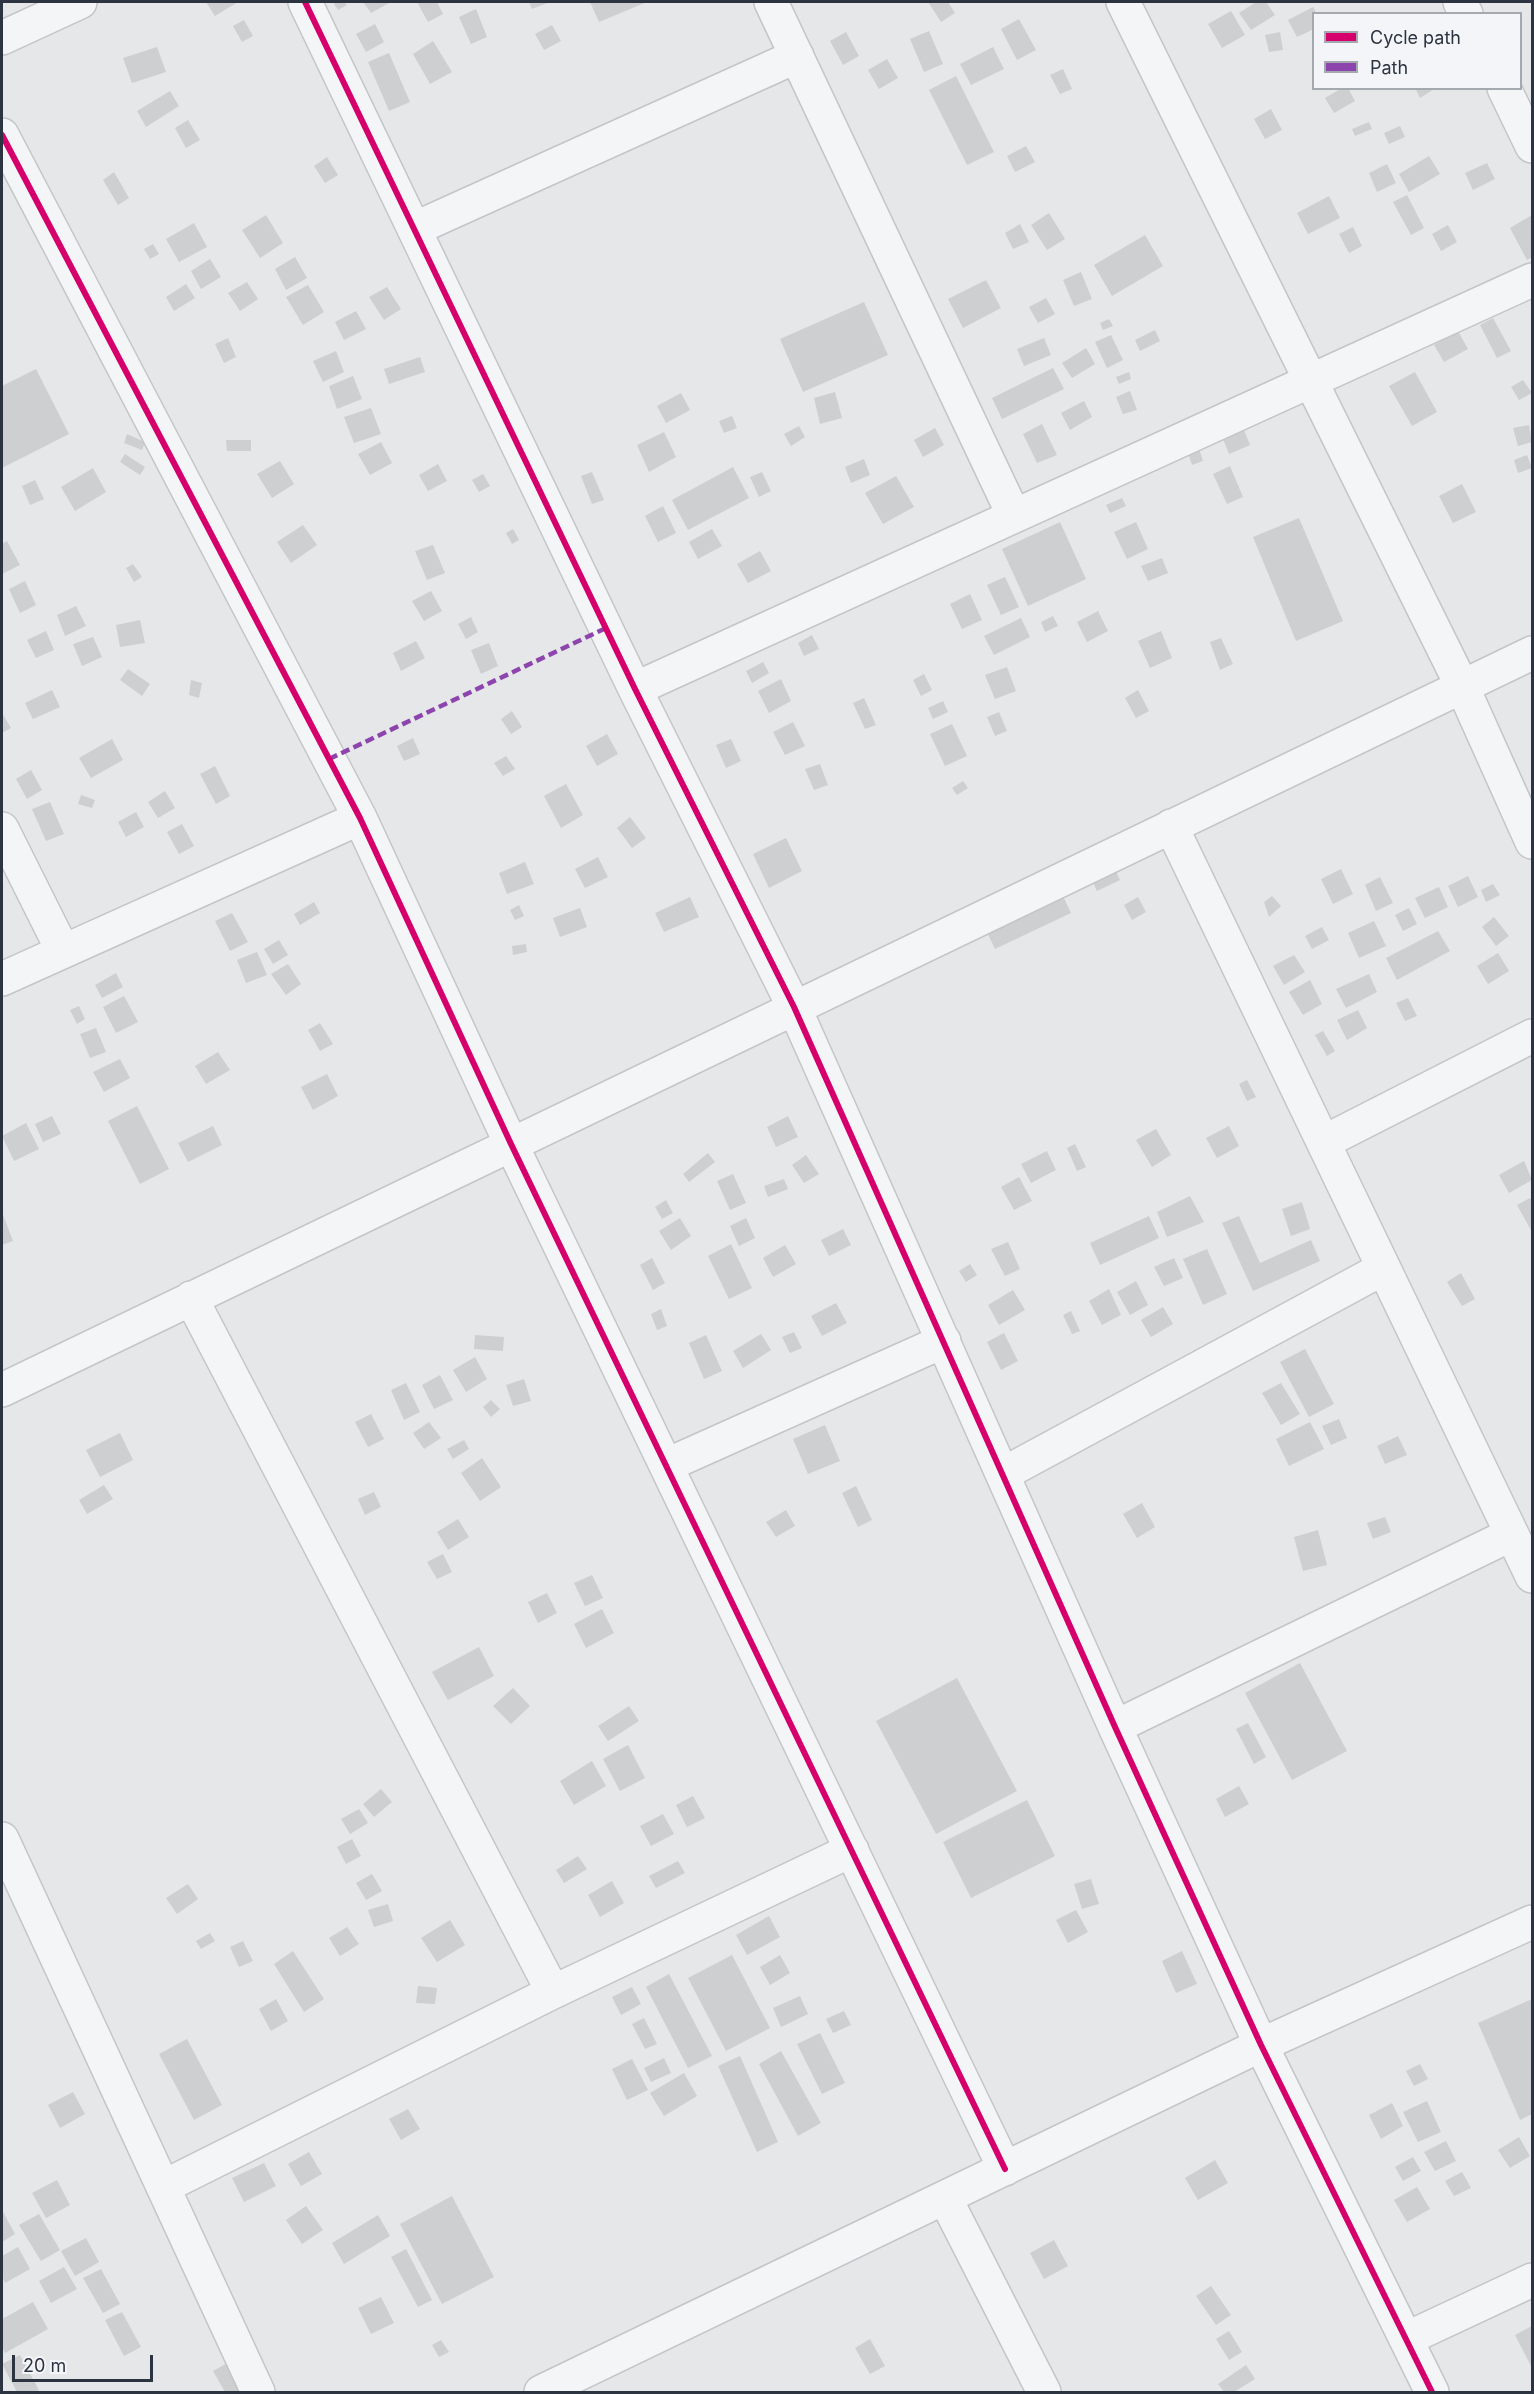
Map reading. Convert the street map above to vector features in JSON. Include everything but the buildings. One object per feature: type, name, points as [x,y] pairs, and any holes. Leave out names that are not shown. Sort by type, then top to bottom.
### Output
[{"type":"street","points":[[2,38],[80,2]]},
{"type":"street","points":[[305,2],[635,688],[794,1007],[1115,1727],[1262,2045],[1432,2392]]},
{"type":"street","points":[[771,2],[1014,516]]},
{"type":"street","points":[[1123,2],[1462,686],[1533,842]]},
{"type":"street","points":[[414,229],[796,56]]},
{"type":"street","points":[[1505,90],[1533,146]]},
{"type":"street","points":[[2,135],[360,818],[511,1144],[1005,2169]]},
{"type":"street","points":[[635,688],[1533,280]]},
{"type":"street","points":[[2,1390],[1533,653]]},
{"type":"street","points":[[2,979],[360,818]]},
{"type":"street","points":[[1171,826],[1533,1576]]},
{"type":"street","points":[[2,829],[63,951]]},
{"type":"street","points":[[1324,1142],[1533,1036]]},
{"type":"street","points":[[1003,1474],[1384,1268]]},
{"type":"street","points":[[191,1298],[554,1992]]},
{"type":"street","points":[[667,1465],[944,1341]]},
{"type":"street","points":[[1115,1727],[1512,1534]]},
{"type":"street","points":[[2,1839],[258,2392]]},
{"type":"street","points":[[163,2187],[554,1992],[852,1850]]},
{"type":"street","points":[[541,2392],[581,2384],[945,2198],[1262,2045],[1533,1922]]},
{"type":"street","points":[[945,2198],[1044,2392]]},
{"type":"street","points":[[1406,2339],[1533,2280]]},
{"type":"marked path","points":[[329,759],[606,628]]},
{"type":"cycle path","points":[[305,2],[635,689],[794,1007],[1115,1727],[1261,2045],[1432,2392]]},
{"type":"cycle path","points":[[2,135],[360,818],[511,1144],[1005,2169]]}]
